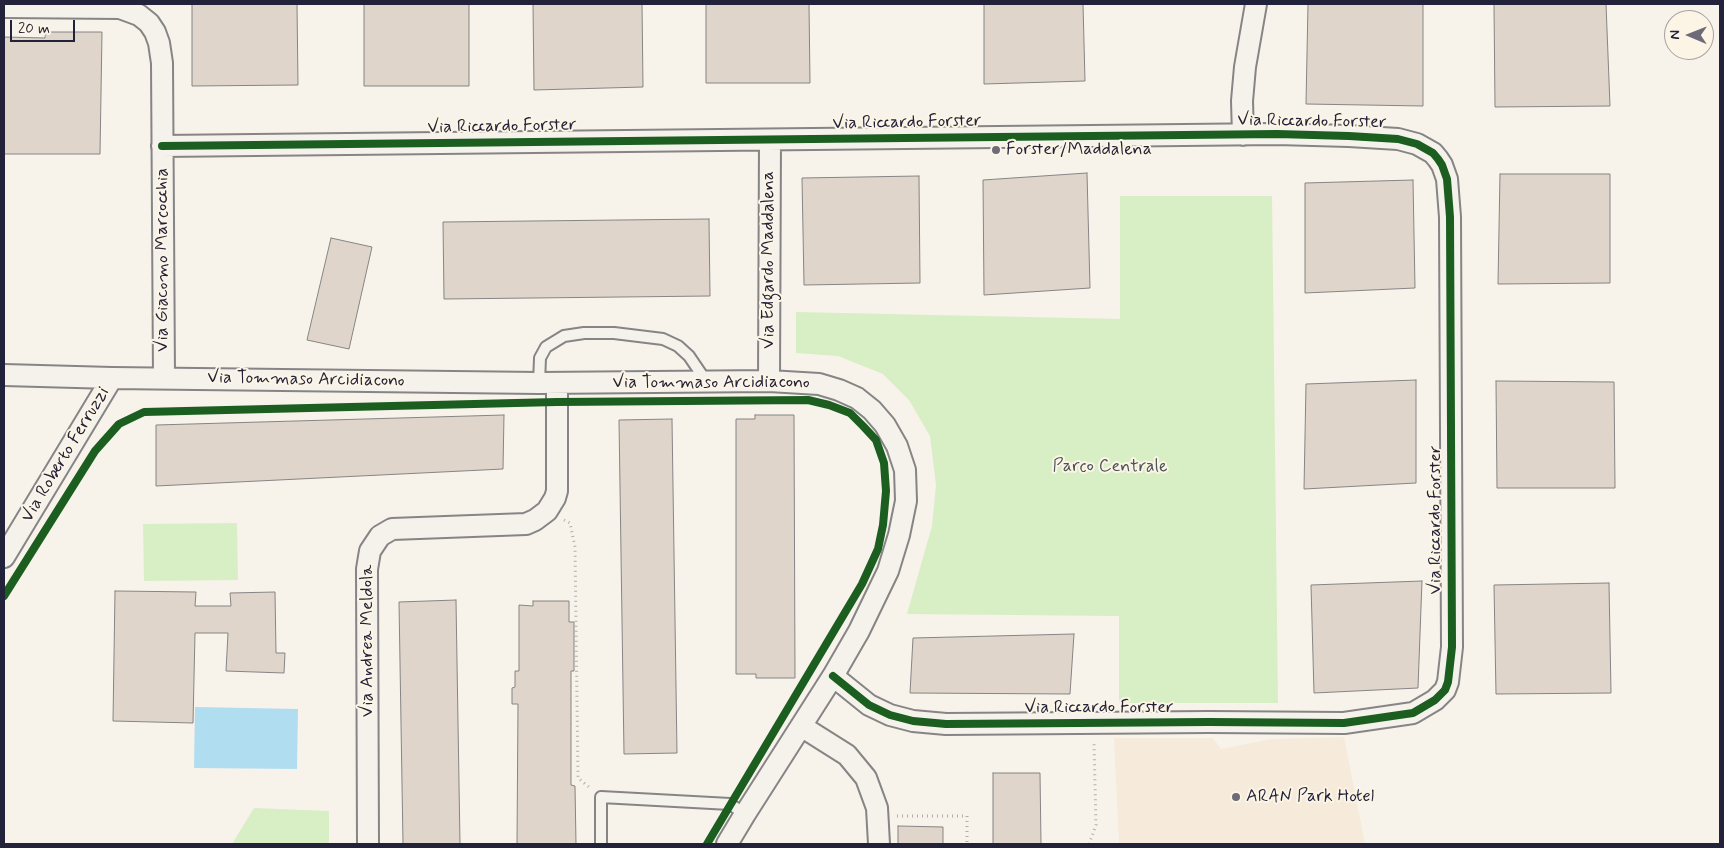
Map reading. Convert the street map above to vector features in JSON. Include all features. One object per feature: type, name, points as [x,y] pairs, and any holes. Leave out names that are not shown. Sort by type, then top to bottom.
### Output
[{"type":"street","points":[[1243,134],[1242,101],[1245,67],[1256,4]]},
{"type":"street","name":"Via Giacomo Marcocchia","points":[[4,7],[120,8],[139,15],[154,32],[161,52],[164,378]]},
{"type":"street","name":"Via Riccardo Forster","points":[[162,146],[1243,134],[1398,139],[1417,144],[1433,153],[1445,171],[1448,186],[1450,223],[1452,647],[1448,682],[1445,690],[1440,695],[1413,713],[1357,722],[1323,724],[1217,722],[946,724],[914,721],[890,714],[869,705],[833,676]]},
{"type":"street","name":"Via Edgardo Maddalena","points":[[769,381],[770,140]]},
{"type":"street","name":"Via Tommaso Arcidiacono","points":[[4,375],[548,383],[769,381],[819,384],[857,398],[872,410],[884,425],[897,446],[905,470],[907,490],[905,512],[888,571],[860,631],[727,844]]},
{"type":"street","name":"Via Roberto Ferruzzi","points":[[4,557],[112,378]]},
{"type":"street","points":[[547,511],[556,498],[557,491],[548,383]]},
{"type":"street","name":"Via Andrea Meldola","points":[[368,844],[367,569],[370,551],[380,536],[392,529],[526,524],[536,520],[547,511]]},
{"type":"street","points":[[801,726],[841,751],[858,766],[872,789],[878,816],[880,844]]},
{"type":"lane","points":[[548,383],[540,358],[546,347],[564,336],[584,333],[624,334],[663,339],[671,342],[689,356],[706,381]]},
{"type":"lane","points":[[601,844],[601,797],[730,804],[745,814]]},
{"type":"path","points":[[547,511],[570,523],[575,547],[578,778],[601,797]]},
{"type":"path","points":[[1089,844],[1096,825],[1094,724]]},
{"type":"path","points":[[878,816],[967,816],[968,844]]},
{"type":"shaded area","name":"ARAN Park Hotel","points":[[1344,737],[1365,844],[1119,844],[1114,738],[1213,738],[1221,749],[1272,739]]},
{"type":"green space","name":"Parco Centrale","points":[[1120,196],[1272,196],[1278,703],[1119,703],[1119,616],[907,614],[932,526],[936,485],[930,436],[909,400],[883,374],[838,356],[796,353],[796,312],[1120,319]]},
{"type":"green space","points":[[237,523],[238,580],[144,581],[143,524]]},
{"type":"green space","points":[[254,808],[329,811],[329,844],[232,844]]},
{"type":"water","points":[[195,707],[298,709],[297,769],[194,768]]},
{"type":"building","points":[[192,4],[297,4],[298,85],[192,86]]},
{"type":"building","points":[[364,4],[469,4],[469,86],[364,86]]},
{"type":"building","points":[[533,4],[642,4],[643,87],[534,90]]},
{"type":"building","points":[[706,4],[809,4],[810,83],[706,83]]},
{"type":"building","points":[[984,4],[1083,4],[1085,81],[984,84]]},
{"type":"building","points":[[1308,4],[1423,4],[1423,106],[1306,104]]},
{"type":"building","points":[[1494,4],[1606,4],[1610,106],[1495,107]]},
{"type":"building","points":[[45,32],[102,32],[100,154],[4,154],[4,37],[45,38]]},
{"type":"building","points":[[1087,173],[1090,288],[984,295],[983,180]]},
{"type":"building","points":[[1500,174],[1610,174],[1610,283],[1498,284]]},
{"type":"building","points":[[919,176],[920,283],[804,285],[802,178]]},
{"type":"building","points":[[1413,180],[1415,288],[1305,293],[1305,183]]},
{"type":"building","points":[[709,219],[710,296],[444,299],[443,222]]},
{"type":"building","points":[[331,238],[372,247],[349,349],[307,340]]},
{"type":"building","points":[[1416,380],[1416,483],[1304,489],[1306,384]]},
{"type":"building","points":[[1496,381],[1614,382],[1615,488],[1497,488]]},
{"type":"building","points":[[504,415],[503,469],[156,486],[156,425]]},
{"type":"building","points":[[755,415],[794,415],[795,678],[756,678],[756,674],[736,674],[736,419],[755,419]]},
{"type":"building","points":[[672,419],[677,753],[624,754],[619,420]]},
{"type":"building","points":[[1422,581],[1418,688],[1314,693],[1311,585]]},
{"type":"building","points":[[1609,583],[1611,693],[1496,694],[1494,585]]},
{"type":"building","points":[[115,591],[196,592],[195,606],[231,606],[230,593],[275,592],[276,653],[285,653],[284,673],[226,671],[228,633],[195,633],[193,723],[113,721]]},
{"type":"building","points":[[456,600],[460,844],[403,844],[399,602]]},
{"type":"building","points":[[533,601],[569,601],[569,622],[574,622],[574,671],[571,671],[571,785],[575,786],[576,844],[517,844],[518,704],[512,704],[512,688],[515,687],[515,671],[519,671],[519,605],[533,606]]},
{"type":"building","points":[[1074,634],[1070,694],[910,693],[913,638]]},
{"type":"building","points":[[993,773],[1040,773],[1041,844],[993,844]]},
{"type":"building","points":[[898,826],[943,827],[943,844],[898,844]]},
{"type":"cycle path","points":[[162,146],[1277,134],[1398,139],[1417,144],[1433,153],[1442,165],[1447,179],[1450,217],[1452,647],[1448,682],[1445,690],[1435,700],[1413,713],[1344,723],[946,724],[913,721],[890,715],[869,705],[833,676]]},
{"type":"cycle path","points":[[4,596],[95,451],[119,424],[144,412],[557,402],[808,400],[829,405],[850,413],[863,426],[876,440],[884,463],[886,491],[883,525],[878,549],[862,584],[707,844]]},
{"type":"place","name":"Forster/Maddalena","points":[[996,150]]},
{"type":"place","name":"ARAN Park Hotel","points":[[1236,797]]}]
